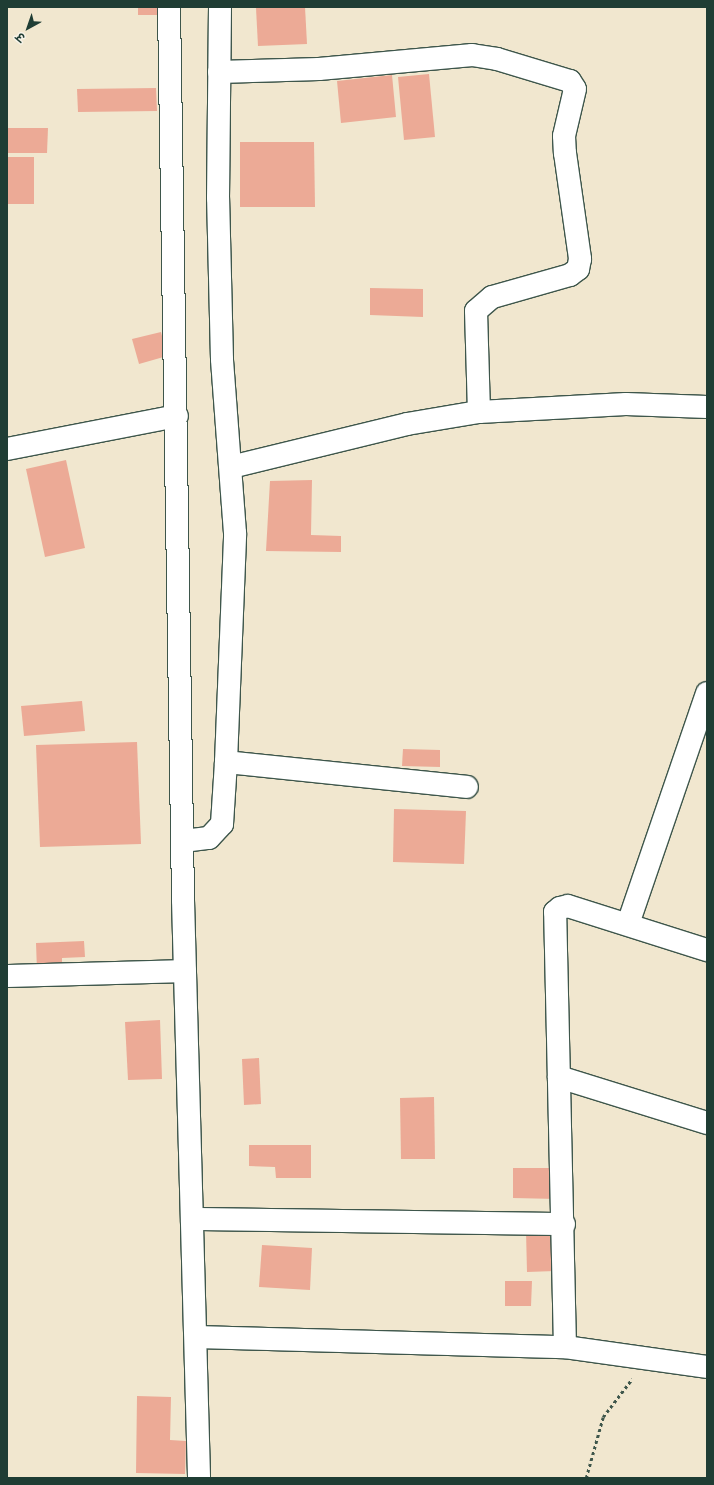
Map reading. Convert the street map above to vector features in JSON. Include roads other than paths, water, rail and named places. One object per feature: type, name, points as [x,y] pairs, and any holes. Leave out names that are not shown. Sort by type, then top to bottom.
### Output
[{"type":"street","points":[[169,7],[177,416],[185,971],[199,1478]]},
{"type":"street","points":[[183,841],[209,838],[222,824],[226,762],[235,533],[222,359],[219,72],[220,7]]},
{"type":"street","points":[[219,72],[319,69],[472,55],[497,59],[570,81],[575,89],[564,136],[564,153],[580,259],[578,269],[570,275],[492,297],[476,311],[479,412]]},
{"type":"street","points":[[231,467],[407,424],[479,412],[626,404],[707,407]]},
{"type":"street","points":[[7,448],[177,416]]},
{"type":"street","points":[[628,924],[707,694]]},
{"type":"street","points":[[226,762],[467,787]]},
{"type":"street","points":[[565,1347],[564,1224],[555,912],[560,908],[568,906],[707,950]]},
{"type":"street","points":[[7,976],[185,971]]},
{"type":"street","points":[[559,1077],[707,1123]]},
{"type":"street","points":[[192,1219],[564,1224]]},
{"type":"street","points":[[196,1337],[565,1347],[647,1360],[707,1367]]}]
